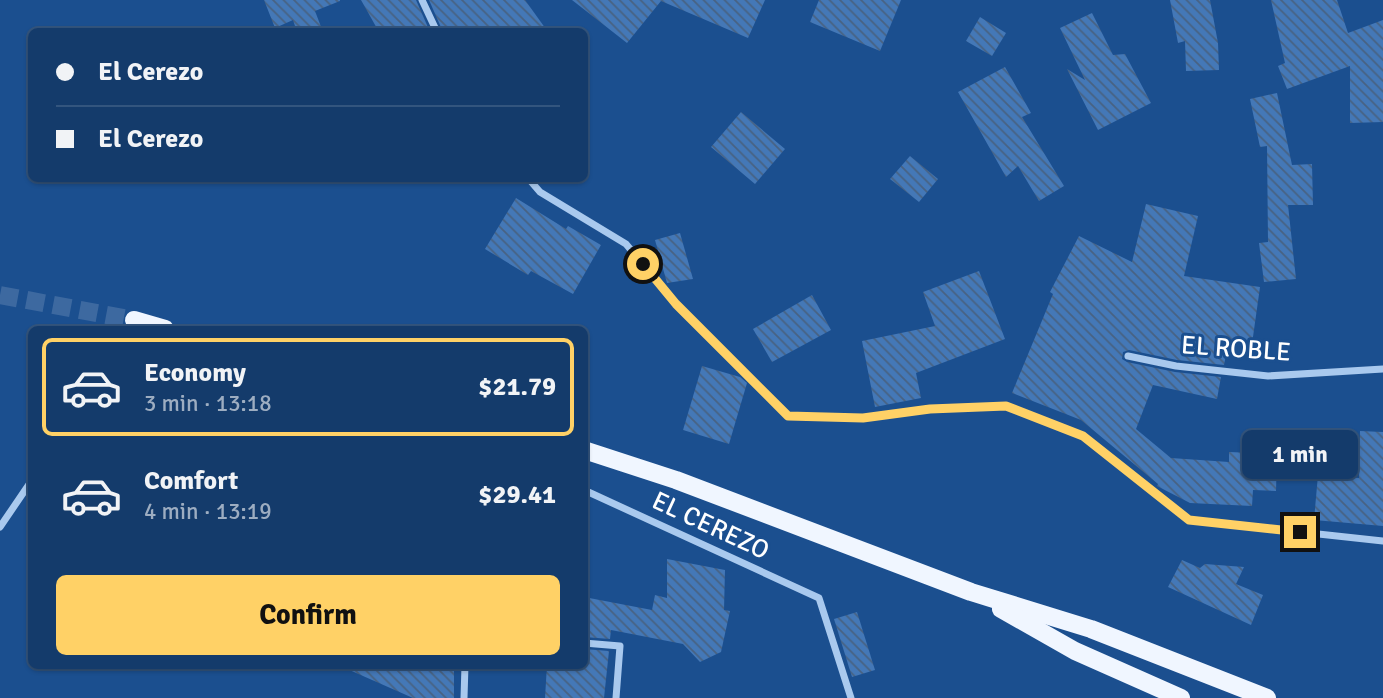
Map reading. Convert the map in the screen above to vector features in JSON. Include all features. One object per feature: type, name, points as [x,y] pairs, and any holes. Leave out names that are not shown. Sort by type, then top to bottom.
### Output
[{"type":"main road","points":[[134,320],[155,326]]},
{"type":"main road","points":[[588,451],[676,480],[971,592],[1091,629],[1267,698]]},
{"type":"main road","points":[[971,592],[1075,650],[1181,698]]},
{"type":"street","points":[[422,0],[435,28]]},
{"type":"street","points":[[531,182],[540,192],[626,244],[676,304],[788,416],[863,418],[930,409],[1006,406],[1083,436],[1189,520],[1383,541]]},
{"type":"street","name":"EL ROBLE","points":[[1128,356],[1176,366],[1268,376],[1383,369]]},
{"type":"street","points":[[0,527],[28,486]]},
{"type":"street","name":"EL CEREZO","points":[[588,492],[819,598],[851,698]]},
{"type":"street","points":[[588,643],[620,646],[617,698]]},
{"type":"street","points":[[464,698],[465,669]]},
{"type":"building","points":[[264,0],[340,0],[315,11],[321,28],[296,28],[293,20],[275,28]]},
{"type":"building","points":[[361,0],[416,0],[428,28],[377,28]]},
{"type":"building","points":[[429,0],[525,0],[545,28],[441,28]]},
{"type":"building","points":[[572,0],[765,0],[748,38],[661,1],[627,43]]},
{"type":"building","points":[[819,0],[901,0],[880,51],[810,22]]},
{"type":"building","points":[[1170,0],[1210,0],[1218,43],[1219,70],[1186,71],[1185,41],[1178,43]]},
{"type":"building","points":[[1271,0],[1337,0],[1348,33],[1383,20],[1383,122],[1350,123],[1350,66],[1287,89],[1278,66],[1285,63]]},
{"type":"building","points":[[1092,13],[1113,55],[1125,54],[1151,103],[1098,130],[1067,69],[1085,80],[1060,28]]},
{"type":"building","points":[[980,17],[1006,33],[992,56],[966,41]]},
{"type":"building","points":[[1005,67],[1031,113],[1022,117],[1064,186],[1039,201],[1018,166],[1006,177],[958,92]]},
{"type":"building","points":[[1277,93],[1292,165],[1312,164],[1313,205],[1288,205],[1296,279],[1264,282],[1259,243],[1268,242],[1267,146],[1260,147],[1250,99]]},
{"type":"building","points":[[741,112],[785,149],[755,184],[711,147]]},
{"type":"building","points":[[910,156],[938,179],[919,202],[890,179]]},
{"type":"building","points":[[516,198],[566,229],[568,226],[601,245],[573,294],[531,271],[528,275],[485,249]]},
{"type":"building","points":[[1146,204],[1198,216],[1184,276],[1260,287],[1252,344],[1229,340],[1224,365],[1177,360],[1129,350],[1123,352],[1122,359],[1127,362],[1175,372],[1221,377],[1217,399],[1153,385],[1136,429],[1171,458],[1229,462],[1229,452],[1277,454],[1276,491],[1253,490],[1252,506],[1190,503],[1157,486],[1158,484],[1081,420],[1012,393],[1053,294],[1050,292],[1079,236],[1132,262]]},
{"type":"building","points":[[680,233],[693,279],[667,283],[655,240]]},
{"type":"building","points":[[979,271],[1005,339],[916,373],[921,398],[875,407],[862,341],[935,326],[923,292]]},
{"type":"building","points":[[812,295],[831,330],[772,362],[753,329]]},
{"type":"building","points":[[702,366],[740,377],[747,383],[729,444],[683,430]]},
{"type":"building","points":[[1360,431],[1383,432],[1383,526],[1314,520],[1318,475],[1359,478]]},
{"type":"building","points":[[667,559],[725,570],[724,610],[730,611],[721,652],[700,662],[683,644],[611,630],[610,639],[588,637],[588,598],[652,610],[655,595],[667,598]]},
{"type":"building","points":[[1182,560],[1200,568],[1205,564],[1244,567],[1236,584],[1263,595],[1251,625],[1168,587]]},
{"type":"building","points":[[857,612],[875,670],[852,677],[834,619]]},
{"type":"building","points":[[588,649],[609,651],[604,698],[545,698],[547,669],[588,669]]},
{"type":"building","points":[[347,669],[454,669],[454,698],[413,698]]},
{"type":"tunnel","points":[[0,295],[134,320]]},
{"type":"route","points":[[643,264],[676,304],[788,416],[863,418],[930,409],[1006,406],[1083,436],[1189,520],[1300,532]]}]
